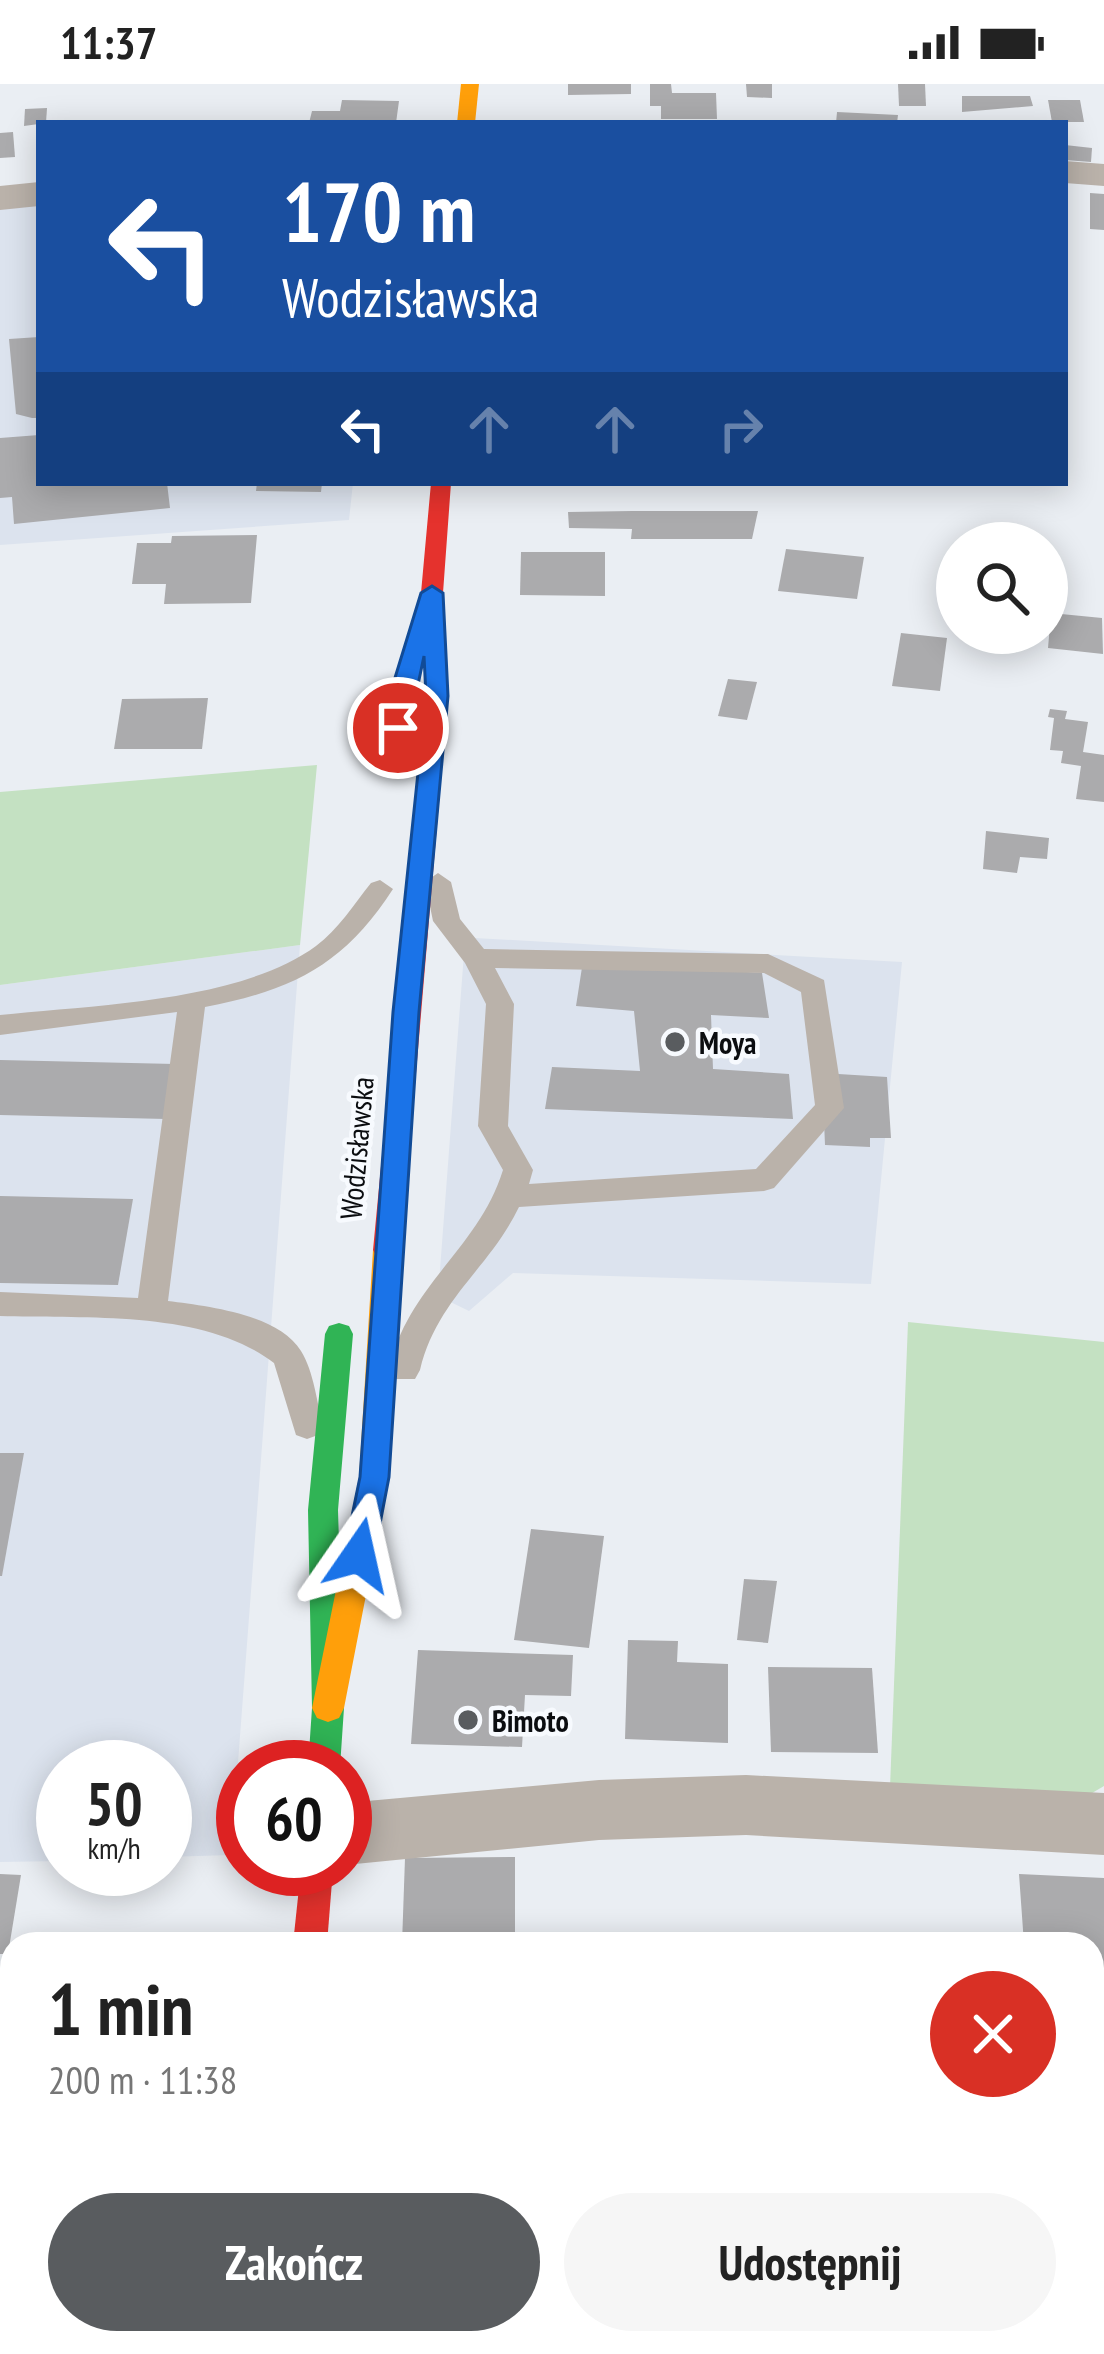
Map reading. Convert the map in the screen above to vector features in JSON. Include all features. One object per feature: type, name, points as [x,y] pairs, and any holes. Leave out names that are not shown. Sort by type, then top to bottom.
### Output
[{"type":"main road","points":[[466,120],[470,84]]},
{"type":"main road","name":"Wodzisławska","points":[[328,1708],[374,1477],[381,1319],[437,696],[432,593],[441,486]]},
{"type":"main road","name":"Wodzisławska","points":[[407,674],[432,593]]},
{"type":"main road","points":[[376,937],[381,878]]},
{"type":"main road","name":"Wodzisławska","points":[[326,1740],[322,1510],[342,1295]]},
{"type":"main road","points":[[311,1932],[314,1896]]},
{"type":"street","points":[[1068,172],[1104,175]]},
{"type":"street","points":[[0,198],[36,194]]},
{"type":"street","points":[[372,1831],[599,1810],[746,1805],[1104,1824]]},
{"type":"lane","points":[[374,1477],[417,1325],[470,1262],[512,1196],[518,1170],[493,1126],[500,1004],[476,958],[447,921],[423,818]]},
{"type":"lane","points":[[0,1025],[192,1001],[304,966],[341,938],[381,878]]},
{"type":"lane","points":[[476,958],[768,964],[814,987],[830,1108],[764,1180],[512,1196]]},
{"type":"lane","points":[[151,1313],[192,1001]]},
{"type":"lane","points":[[0,1304],[151,1313],[241,1327],[288,1355],[296,1370],[322,1510]]},
{"type":"shaded area","points":[[36,204],[36,486],[353,486],[349,520],[0,545],[0,209]]},
{"type":"shaded area","points":[[466,927],[475,938],[902,962],[871,1284],[513,1273],[469,1311],[438,1296]]},
{"type":"shaded area","points":[[300,945],[240,1740],[216,1740],[216,1855],[192,1856],[192,1740],[36,1740],[36,1861],[0,1862],[0,985]]},
{"type":"green space","points":[[317,765],[300,945],[0,985],[0,792]]},
{"type":"green space","points":[[908,1322],[1104,1342],[1104,1786],[1070,1806],[890,1788]]},
{"type":"building","points":[[568,84],[631,84],[631,94],[568,95]]},
{"type":"building","points":[[650,84],[671,84],[672,93],[716,93],[717,119],[661,119],[661,106],[650,106]]},
{"type":"building","points":[[746,84],[772,84],[772,98],[747,97]]},
{"type":"building","points":[[898,84],[925,84],[926,106],[899,106]]},
{"type":"building","points":[[962,96],[1030,96],[1033,106],[962,112]]},
{"type":"building","points":[[342,100],[399,101],[396,120],[310,120],[312,111],[340,111]]},
{"type":"building","points":[[1048,100],[1080,100],[1084,122],[1052,120]]},
{"type":"building","points":[[47,108],[46,120],[24,126],[25,109]]},
{"type":"building","points":[[837,112],[898,115],[897,120],[836,120]]},
{"type":"building","points":[[13,132],[15,157],[0,158],[0,133]]},
{"type":"building","points":[[1068,145],[1092,148],[1091,162],[1068,160]]},
{"type":"building","points":[[1090,193],[1104,194],[1104,230],[1090,229]]},
{"type":"building","points":[[36,337],[36,418],[16,414],[9,339]]},
{"type":"building","points":[[36,435],[36,486],[167,486],[170,508],[14,524],[12,497],[0,498],[0,438]]},
{"type":"building","points":[[257,486],[322,486],[321,492],[256,491]]},
{"type":"building","points":[[758,511],[752,539],[631,539],[632,529],[569,528],[568,512]]},
{"type":"building","points":[[257,535],[251,603],[164,604],[166,584],[132,584],[137,543],[171,543],[172,536]]},
{"type":"building","points":[[786,549],[864,557],[857,599],[778,591]]},
{"type":"building","points":[[521,552],[605,552],[605,596],[520,595]]},
{"type":"building","points":[[1068,615],[1102,618],[1103,654],[1068,650]]},
{"type":"building","points":[[901,633],[936,637],[936,654],[945,654],[940,691],[892,686]]},
{"type":"building","points":[[728,679],[757,682],[747,720],[718,716]]},
{"type":"building","points":[[208,698],[202,749],[114,749],[122,699]]},
{"type":"building","points":[[1050,709],[1067,711],[1065,719],[1088,722],[1083,752],[1104,755],[1104,802],[1076,799],[1081,766],[1061,763],[1063,751],[1050,750],[1054,718],[1048,717]]},
{"type":"building","points":[[986,831],[1049,838],[1047,859],[1020,857],[1017,873],[983,869]]},
{"type":"building","name":"Moya","points":[[583,961],[762,973],[769,1018],[711,1015],[713,1069],[789,1074],[793,1119],[545,1109],[552,1067],[640,1071],[634,1011],[576,1006]]},
{"type":"building","points":[[0,1060],[175,1064],[166,1119],[0,1115]]},
{"type":"building","points":[[822,1073],[887,1077],[891,1138],[870,1138],[870,1147],[825,1145]]},
{"type":"building","points":[[0,1196],[133,1199],[118,1285],[0,1283]]},
{"type":"building","points":[[0,1453],[24,1453],[2,1576],[0,1576]]},
{"type":"building","points":[[531,1529],[604,1536],[589,1648],[514,1640]]},
{"type":"building","points":[[744,1579],[777,1581],[768,1643],[737,1640]]},
{"type":"building","points":[[628,1640],[678,1641],[677,1662],[728,1664],[728,1743],[625,1739]]},
{"type":"building","name":"Bimoto","points":[[418,1650],[573,1655],[571,1696],[525,1695],[522,1747],[411,1744]]},
{"type":"building","points":[[768,1667],[872,1668],[878,1753],[771,1752]]},
{"type":"building","points":[[515,1857],[515,1932],[402,1932],[405,1858]]},
{"type":"building","points":[[0,1874],[21,1875],[12,1932],[0,1932]]},
{"type":"building","points":[[1019,1874],[1104,1878],[1104,1932],[1023,1932]]},
{"type":"traffic: fast","points":[[326,1740],[323,1510],[339,1334]]},
{"type":"traffic: slow","points":[[466,120],[470,84]]},
{"type":"traffic: slow","points":[[328,1708],[374,1477],[387,1250]]},
{"type":"traffic: jam","points":[[387,1250],[437,696],[432,593],[441,486]]},
{"type":"traffic: jam","points":[[311,1932],[314,1896]]},
{"type":"place","name":"Moya","points":[[675,1042]]},
{"type":"place","name":"Bimoto","points":[[468,1720]]},
{"type":"route","points":[[359,1555],[374,1477],[381,1319],[437,696],[432,593],[401,694],[398,728]]}]
